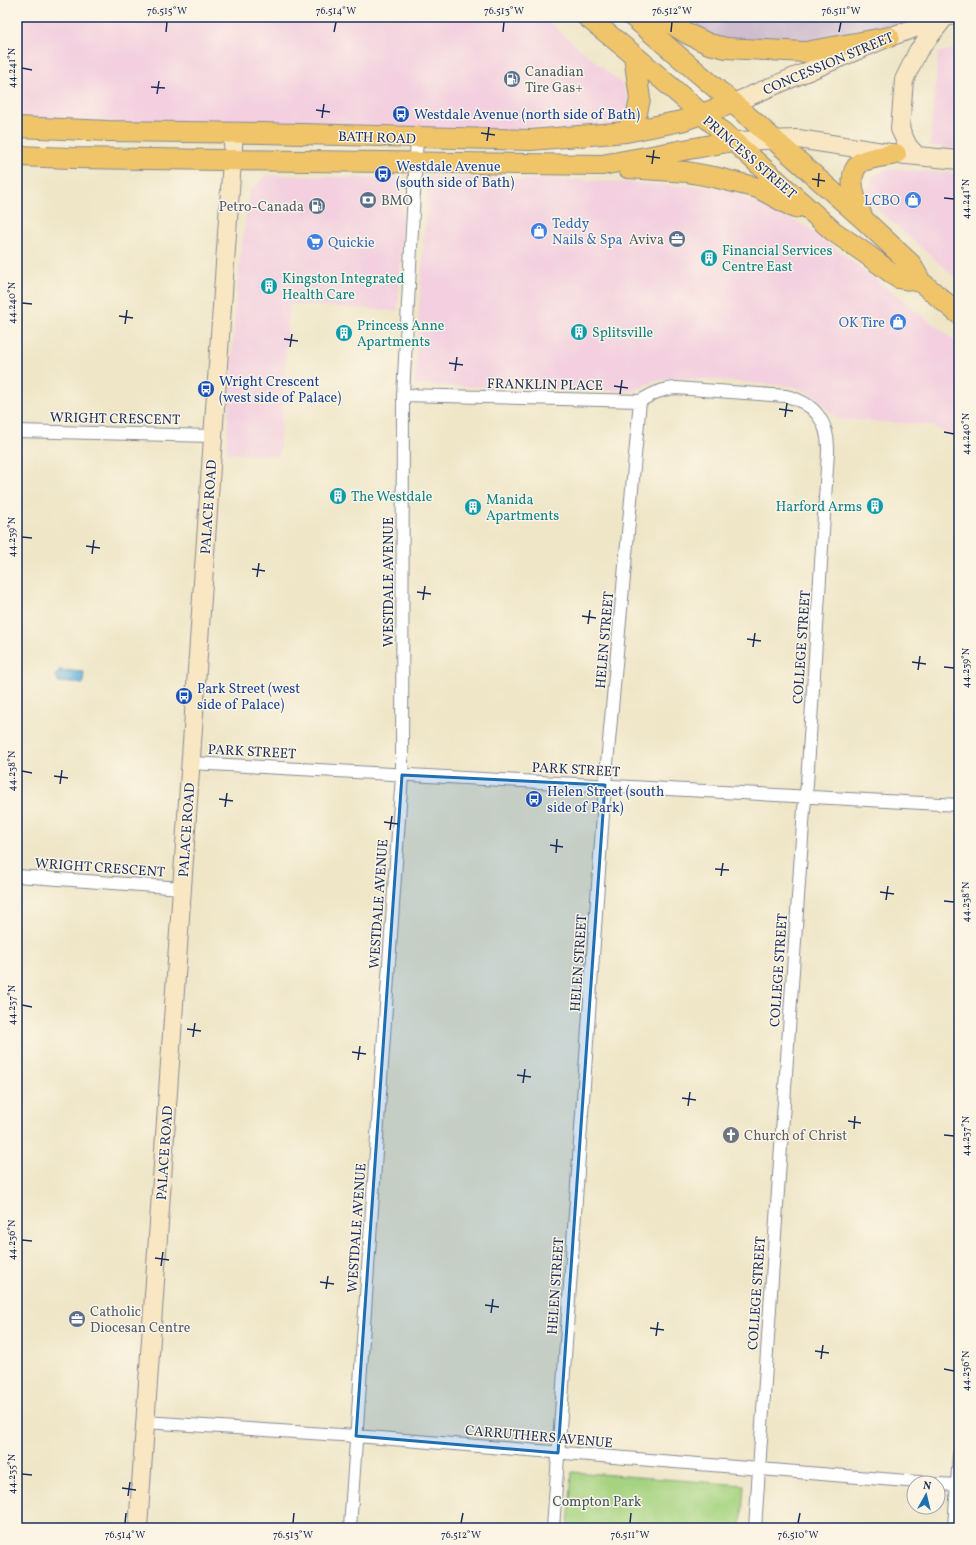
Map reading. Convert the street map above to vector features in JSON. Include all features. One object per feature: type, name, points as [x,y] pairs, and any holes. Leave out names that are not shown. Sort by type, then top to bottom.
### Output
[{"type":"main road","name":"PRINCESS STREET","points":[[587,17],[634,55],[733,141],[833,231],[898,278],[921,282]]},
{"type":"main road","name":"PRINCESS STREET","points":[[632,17],[733,102],[862,218],[911,264],[921,282],[959,314]]},
{"type":"main road","points":[[660,17],[688,34],[709,44],[726,48],[805,52],[889,37]]},
{"type":"main road","points":[[626,132],[637,113],[640,99],[634,55]]},
{"type":"main road","name":"BATH ROAD","points":[[17,127],[117,131],[234,132],[531,140],[626,132],[681,121],[733,102]]},
{"type":"main road","name":"BATH ROAD","points":[[17,156],[232,161],[602,165],[733,141]]},
{"type":"main road","points":[[862,218],[854,195],[854,172],[865,160],[896,154]]},
{"type":"main road","points":[[602,165],[687,172],[758,188],[775,196],[833,231]]},
{"type":"street","name":"CONCESSION STREET","points":[[733,102],[889,37],[946,17]]},
{"type":"street","points":[[917,156],[908,146],[900,128],[904,80],[918,51],[946,17]]},
{"type":"street","name":"PALACE ROAD","points":[[138,1528],[234,132]]},
{"type":"street","name":"WESTDALE AVENUE","points":[[350,1528],[402,774],[403,395],[417,138]]},
{"type":"street","points":[[733,141],[798,139],[896,154],[959,160]]},
{"type":"street","name":"COLLEGE STREET","points":[[640,401],[657,391],[666,388],[786,396],[805,403],[819,416],[824,424],[828,445],[806,796],[755,1528]]},
{"type":"street","name":"FRANKLIN PLACE","points":[[403,395],[640,401]]},
{"type":"street","name":"HELEN STREET","points":[[554,1528],[558,1453],[606,786],[640,401]]},
{"type":"street","name":"WRIGHT CRESCENT","points":[[17,431],[212,436]]},
{"type":"street","name":"PARK STREET","points":[[191,763],[959,805]]},
{"type":"street","name":"WRIGHT CRESCENT","points":[[17,876],[182,888]]},
{"type":"street","name":"CARRUTHERS AVENUE","points":[[145,1422],[356,1436],[906,1481]]},
{"type":"street","points":[[954,1528],[959,1455]]},
{"type":"street","points":[[946,1484],[958,1485]]},
{"type":"highlighted area","points":[[402,775],[605,785],[558,1453],[356,1436]]},
{"type":"shaded area","points":[[17,17],[543,17],[623,85],[629,104],[625,120],[612,127],[539,134],[17,120]]},
{"type":"shaded area","points":[[656,17],[934,17],[846,43],[742,49]]},
{"type":"shaded area","points":[[959,47],[959,149],[930,146],[938,53]]},
{"type":"shaded area","points":[[887,168],[959,174],[959,281],[864,197],[873,177]]},
{"type":"shaded area","points":[[268,175],[404,179],[398,311],[289,304],[279,456],[226,453],[237,284],[249,191]]},
{"type":"shaded area","points":[[428,177],[580,180],[724,188],[808,227],[959,344],[959,439],[929,425],[838,419],[807,392],[792,386],[675,377],[654,381],[634,391],[414,385]]},
{"type":"green space","name":"Compton Park","points":[[572,1472],[744,1485],[741,1528],[568,1528]]},
{"type":"water","points":[[59,670],[84,672],[83,684],[58,682],[56,674],[59,674]]},
{"type":"place","name":"Canadian Tire Gas+","points":[[512,79]]},
{"type":"place","name":"Westdale Avenue (north side of Bath)","points":[[401,114]]},
{"type":"place","name":"Westdale Avenue (south side of Bath)","points":[[383,174]]},
{"type":"place","name":"BMO","points":[[368,200]]},
{"type":"place","name":"LCBO","points":[[913,200]]},
{"type":"place","name":"Petro-Canada","points":[[317,206]]},
{"type":"place","name":"Teddy Nails & Spa","points":[[539,231]]},
{"type":"place","name":"Aviva","points":[[677,239]]},
{"type":"place","name":"Quickie","points":[[315,242]]},
{"type":"place","name":"Financial Services Centre East","points":[[709,258]]},
{"type":"place","name":"Kingston Integrated Health Care","points":[[269,286]]},
{"type":"place","name":"OK Tire","points":[[898,322]]},
{"type":"place","name":"Splitsville","points":[[579,332]]},
{"type":"place","name":"Princess Anne Apartments","points":[[344,333]]},
{"type":"place","name":"Wright Crescent (west side of Palace)","points":[[206,389]]},
{"type":"place","name":"The Westdale","points":[[338,496]]},
{"type":"place","name":"Harford Arms","points":[[875,506]]},
{"type":"place","name":"Manida Apartments","points":[[473,507]]},
{"type":"place","name":"Park Street (west side of Palace)","points":[[184,696]]},
{"type":"place","name":"Helen Street (south side of Park)","points":[[534,799]]},
{"type":"place","name":"Church of Christ","points":[[731,1135]]},
{"type":"place","name":"Catholic Diocesan Centre","points":[[77,1319]]}]
